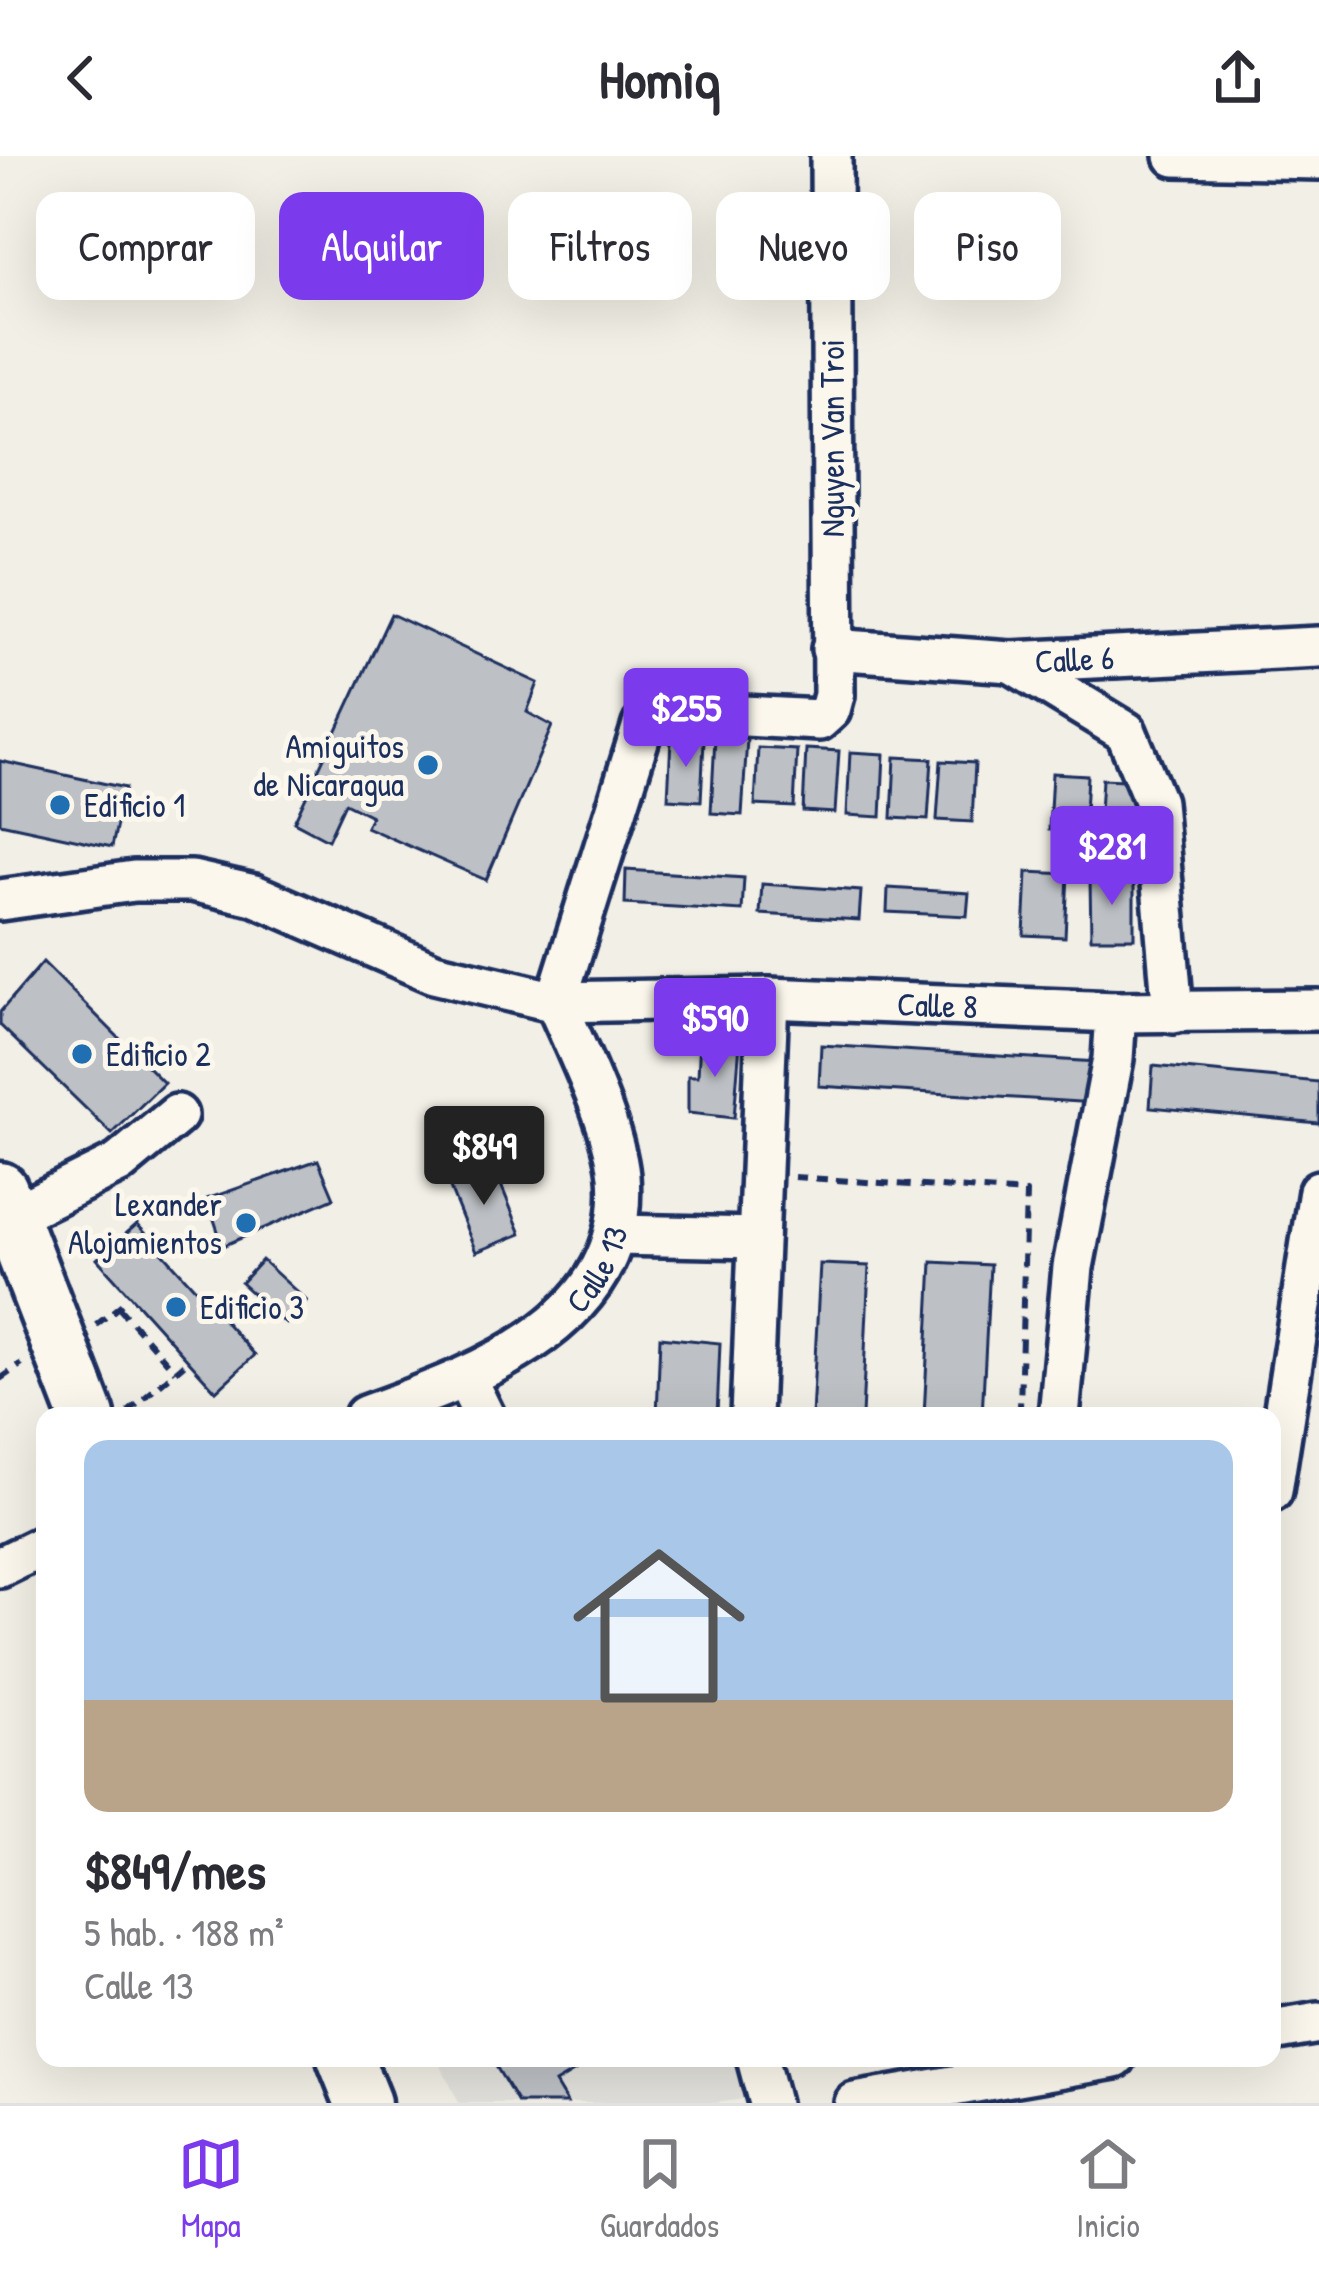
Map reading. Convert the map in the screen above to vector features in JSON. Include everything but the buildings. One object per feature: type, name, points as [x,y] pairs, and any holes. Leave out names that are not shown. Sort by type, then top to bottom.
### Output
[{"type":"main road","points":[[5,1204],[84,1407]]},
{"type":"main road","points":[[349,2067],[363,2103]]},
{"type":"street","name":"Nguyen Van Troi","points":[[556,1002],[644,725],[655,714],[819,720],[830,710],[834,695],[831,156]]},
{"type":"street","points":[[1175,156],[1319,159]]},
{"type":"street","name":"Calle 6","points":[[832,649],[1011,662],[1319,647]]},
{"type":"street","points":[[1011,662],[1126,732],[1155,802],[1173,1013]]},
{"type":"street","name":"Calle 8","points":[[0,900],[134,881],[192,881],[254,895],[434,973],[556,1002],[768,998],[1116,1012],[1319,1010]]},
{"type":"street","points":[[751,1407],[768,998]]},
{"type":"street","name":"Calle 13","points":[[390,1407],[466,1379],[533,1340],[563,1317],[590,1286],[616,1235],[619,1174],[592,1083],[556,1002]]},
{"type":"street","points":[[1059,1407],[1073,1267],[1113,1059],[1116,1012]]},
{"type":"street","points":[[5,1204],[119,1163],[177,1115]]},
{"type":"street","points":[[1281,1454],[1308,1342],[1319,1191]]},
{"type":"street","points":[[616,1235],[758,1238]]},
{"type":"street","points":[[466,1379],[480,1407]]},
{"type":"street","points":[[0,1567],[36,1549]]},
{"type":"street","points":[[1281,2029],[1319,2023]]},
{"type":"street","points":[[760,2067],[769,2103]]},
{"type":"street","points":[[855,2103],[1063,2067]]},
{"type":"path","points":[[763,1175],[1026,1193],[1019,1407]]},
{"type":"path","points":[[118,1306],[175,1372]]},
{"type":"path","points":[[134,1407],[184,1364]]},
{"type":"shaded area","points":[[441,2067],[738,2067],[743,2099],[716,2103],[459,2103]]},
{"type":"place","name":"Amiguitos de Nicaragua","points":[[428,765]]},
{"type":"place","name":"Edificio 1","points":[[60,805]]},
{"type":"place","name":"Edificio 2","points":[[82,1054]]},
{"type":"place","name":"Lexander Alojamientos","points":[[246,1223]]},
{"type":"place","name":"Edificio 3","points":[[176,1307]]}]
